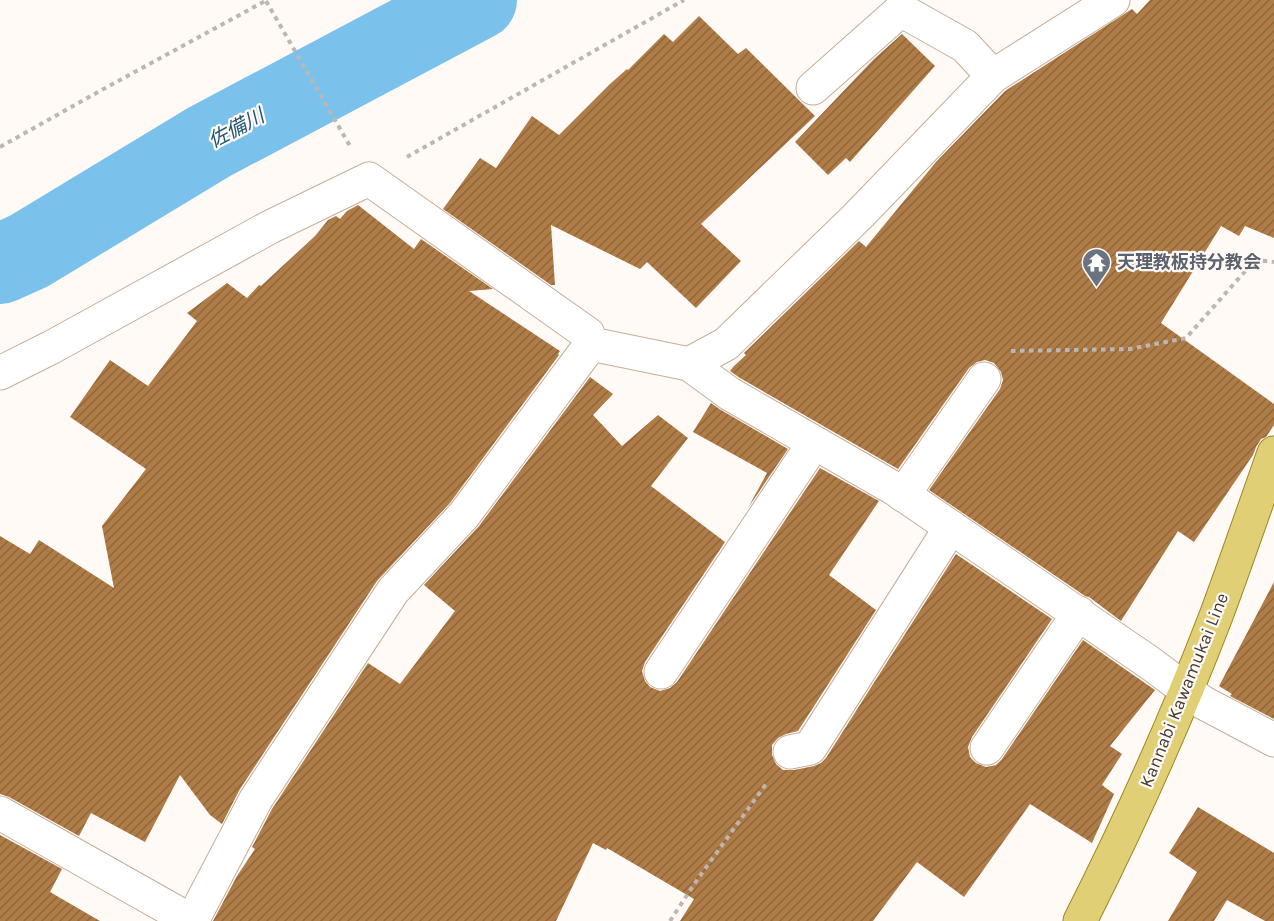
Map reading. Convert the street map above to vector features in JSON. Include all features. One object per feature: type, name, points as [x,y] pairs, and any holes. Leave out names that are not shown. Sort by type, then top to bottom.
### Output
[{"type":"main road","name":"Kannabi Kawamukai Line","points":[[1080,921],[1140,800],[1186,690],[1216,616],[1274,453]]},
{"type":"street","points":[[689,364],[726,344],[858,216],[993,76],[1113,0]]},
{"type":"street","points":[[813,88],[901,10],[965,46],[993,76]]},
{"type":"street","points":[[0,373],[52,347],[270,227],[369,179],[588,334],[591,344]]},
{"type":"street","points":[[591,344],[689,364],[730,394],[903,495],[1078,613],[1202,702],[1274,740]]},
{"type":"street","points":[[0,813],[190,921],[256,799],[393,591],[464,515],[591,344]]},
{"type":"street","points":[[903,495],[984,379]]},
{"type":"street","points":[[661,672],[814,443]]},
{"type":"street","points":[[789,752],[810,748],[951,527]]},
{"type":"street","points":[[987,748],[1078,613]]},
{"type":"path","points":[[0,147],[267,0],[353,151]]},
{"type":"path","points":[[369,179],[684,0]]},
{"type":"path","points":[[984,379],[1002,352],[1130,349],[1186,338],[1255,260],[1274,262]]},
{"type":"path","points":[[670,921],[789,752]]},
{"type":"building","points":[[1150,0],[1274,0],[1274,238],[1245,226],[1239,236],[1221,226],[1161,323],[1274,404],[1274,425],[1266,437],[1261,439],[1253,455],[1194,542],[1178,531],[1121,621],[929,490],[1000,389],[1003,380],[1001,372],[994,363],[985,360],[969,368],[898,469],[730,371],[746,355],[744,353],[859,241],[866,247],[936,162],[1005,91],[1132,9],[1137,14]]},
{"type":"building","points":[[699,16],[738,54],[746,48],[815,116],[701,224],[741,261],[696,308],[647,262],[640,269],[551,225],[555,285],[551,285],[443,209],[480,158],[496,168],[532,116],[559,135],[664,34],[673,42]]},
{"type":"building","points":[[902,34],[935,66],[850,162],[846,158],[828,175],[795,142],[874,59]]},
{"type":"building","points":[[358,205],[414,249],[421,239],[493,289],[469,291],[560,351],[559,355],[450,503],[377,581],[240,789],[222,824],[210,815],[180,775],[145,842],[91,813],[79,836],[0,794],[0,536],[30,554],[39,540],[114,588],[102,526],[146,469],[70,417],[110,360],[148,386],[197,321],[187,313],[227,283],[247,298],[315,236],[328,220],[336,216],[340,219],[347,211]]},
{"type":"building","points":[[590,377],[613,394],[593,415],[622,446],[658,415],[688,438],[651,486],[725,542],[645,662],[642,671],[650,687],[660,691],[670,688],[677,682],[820,468],[879,501],[829,575],[876,610],[798,731],[778,738],[772,745],[772,755],[776,764],[783,770],[794,770],[814,766],[826,758],[956,554],[1052,619],[972,737],[968,747],[970,757],[976,763],[986,767],[996,765],[1002,759],[1083,640],[1155,690],[1110,746],[1122,754],[1102,785],[1114,794],[1092,843],[1030,804],[964,897],[917,862],[873,921],[680,921],[694,899],[607,848],[606,850],[593,843],[556,921],[213,921],[237,876],[255,849],[252,847],[272,809],[368,663],[400,684],[455,611],[424,585],[479,526]]},
{"type":"building","points":[[711,403],[788,449],[748,508],[767,473],[693,432]]},
{"type":"building","points":[[1274,582],[1274,719],[1230,696],[1232,694],[1219,686]]},
{"type":"building","points":[[1198,807],[1274,853],[1274,921],[1265,921],[1227,900],[1214,921],[1168,921],[1197,872],[1169,853]]},
{"type":"building","points":[[0,835],[62,869],[50,892],[100,921],[0,921]]},
{"type":"waterway","name":"佐備川","points":[[0,264],[29,251],[209,142],[477,0]]},
{"type":"place","name":"天理教板持分教会","points":[[1096,288]]}]
